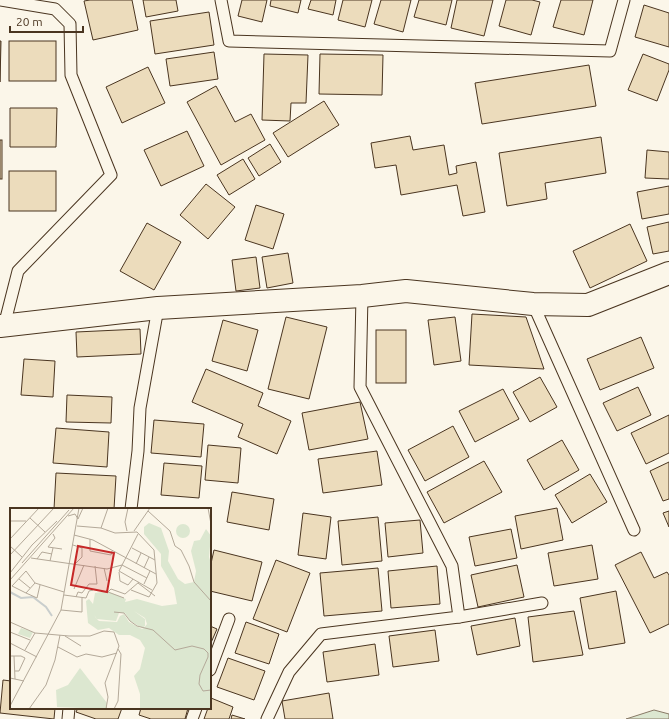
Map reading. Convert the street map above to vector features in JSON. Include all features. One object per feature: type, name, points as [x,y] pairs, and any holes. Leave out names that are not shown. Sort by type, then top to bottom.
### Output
[{"type":"street","points":[[2,326],[158,308],[362,296],[406,291],[533,304],[588,305],[669,273]]},
{"type":"lane","points":[[0,0],[55,8],[70,24],[71,75],[111,175],[18,271],[2,326]]},
{"type":"lane","points":[[221,0],[229,41],[610,51],[624,0]]},
{"type":"lane","points":[[362,296],[360,387],[452,566],[459,617]]},
{"type":"lane","points":[[533,304],[634,530]]},
{"type":"lane","points":[[131,508],[138,451],[140,408],[158,308]]},
{"type":"lane","points":[[267,719],[288,672],[320,634],[459,617],[542,604]]},
{"type":"lane","points":[[211,667],[229,620]]},
{"type":"lane","points":[[68,719],[69,709]]},
{"type":"lane","points":[[192,719],[196,709]]},
{"type":"green space","points":[[654,710],[669,714],[669,719],[626,719]]},
{"type":"building","points":[[132,0],[138,30],[93,40],[84,1]]},
{"type":"building","points":[[143,0],[176,0],[178,11],[146,17]]},
{"type":"building","points":[[242,0],[267,0],[262,22],[238,16]]},
{"type":"building","points":[[271,0],[301,0],[298,13],[270,6]]},
{"type":"building","points":[[311,0],[336,0],[333,15],[308,9]]},
{"type":"building","points":[[343,0],[372,0],[365,27],[338,20]]},
{"type":"building","points":[[381,0],[411,0],[403,32],[374,24]]},
{"type":"building","points":[[419,0],[452,0],[446,25],[414,17]]},
{"type":"building","points":[[457,0],[493,0],[484,36],[451,28]]},
{"type":"building","points":[[506,0],[532,0],[540,2],[531,35],[499,26]]},
{"type":"building","points":[[561,0],[593,0],[584,35],[553,27]]},
{"type":"building","points":[[644,5],[669,13],[669,47],[635,37]]},
{"type":"building","points":[[209,12],[214,45],[155,54],[150,21]]},
{"type":"building","points":[[0,41],[1,41],[0,82]]},
{"type":"building","points":[[9,41],[56,41],[56,81],[9,81]]},
{"type":"building","points":[[214,52],[218,79],[170,86],[166,59]]},
{"type":"building","points":[[264,54],[308,55],[306,103],[291,103],[290,121],[262,120]]},
{"type":"building","points":[[320,54],[383,55],[382,95],[319,94]]},
{"type":"building","points":[[643,54],[669,64],[669,70],[657,101],[628,90]]},
{"type":"building","points":[[589,65],[596,106],[482,124],[475,83]]},
{"type":"building","points":[[148,67],[165,103],[122,123],[106,87]]},
{"type":"building","points":[[216,86],[235,122],[251,114],[265,140],[221,165],[187,102]]},
{"type":"building","points":[[324,101],[339,125],[288,157],[273,133]]},
{"type":"building","points":[[10,108],[57,108],[56,147],[10,147]]},
{"type":"building","points":[[187,131],[204,166],[161,186],[144,150]]},
{"type":"building","points":[[410,136],[413,150],[444,145],[449,175],[457,173],[456,166],[476,162],[485,212],[463,216],[457,185],[401,195],[396,165],[375,168],[371,143]]},
{"type":"building","points":[[601,137],[606,173],[545,183],[547,199],[507,206],[499,153]]},
{"type":"building","points":[[0,140],[2,140],[2,179],[0,179]]},
{"type":"building","points":[[270,144],[281,162],[259,176],[248,158]]},
{"type":"building","points":[[647,150],[669,152],[669,179],[645,178]]},
{"type":"building","points":[[243,159],[255,179],[229,195],[217,175]]},
{"type":"building","points":[[9,171],[56,171],[56,211],[9,211]]},
{"type":"building","points":[[206,184],[235,207],[208,239],[180,215]]},
{"type":"building","points":[[669,186],[669,214],[642,219],[637,192]]},
{"type":"building","points":[[256,205],[284,214],[273,249],[245,240]]},
{"type":"building","points":[[669,222],[669,251],[653,254],[647,227]]},
{"type":"building","points":[[147,223],[181,242],[154,290],[120,271]]},
{"type":"building","points":[[630,224],[647,261],[590,288],[573,251]]},
{"type":"building","points":[[288,253],[293,283],[267,288],[262,257]]},
{"type":"building","points":[[256,257],[260,288],[236,291],[232,260]]},
{"type":"building","points":[[472,314],[526,317],[544,369],[469,365]]},
{"type":"building","points":[[286,317],[327,327],[309,399],[268,389]]},
{"type":"building","points":[[455,317],[461,361],[434,365],[428,320]]},
{"type":"building","points":[[223,320],[258,330],[247,371],[212,361]]},
{"type":"building","points":[[140,329],[141,354],[77,357],[76,332]]},
{"type":"building","points":[[376,330],[406,330],[406,383],[376,383]]},
{"type":"building","points":[[641,337],[654,368],[600,390],[587,359]]},
{"type":"building","points":[[24,359],[55,361],[53,397],[21,395]]},
{"type":"building","points":[[206,369],[263,393],[258,406],[291,421],[277,454],[238,437],[243,424],[192,402]]},
{"type":"building","points":[[540,377],[557,407],[530,422],[513,392]]},
{"type":"building","points":[[638,387],[651,415],[617,431],[603,403]]},
{"type":"building","points":[[503,389],[519,419],[475,442],[459,411]]},
{"type":"building","points":[[67,395],[112,397],[111,423],[66,422]]},
{"type":"building","points":[[360,402],[368,439],[309,450],[302,413]]},
{"type":"building","points":[[669,415],[669,453],[646,464],[631,433]]},
{"type":"building","points":[[154,420],[204,424],[201,457],[151,453]]},
{"type":"building","points":[[453,426],[469,457],[425,481],[408,450]]},
{"type":"building","points":[[56,428],[109,432],[107,467],[53,463]]},
{"type":"building","points":[[562,440],[579,470],[544,490],[527,460]]},
{"type":"building","points":[[208,445],[241,448],[238,483],[205,480]]},
{"type":"building","points":[[377,451],[382,485],[323,493],[318,459]]},
{"type":"building","points":[[484,461],[502,492],[444,523],[427,492]]},
{"type":"building","points":[[669,462],[669,499],[663,501],[650,471]]},
{"type":"building","points":[[164,463],[202,466],[199,498],[161,495]]},
{"type":"building","points":[[56,473],[116,476],[114,508],[54,508]]},
{"type":"building","points":[[590,474],[607,502],[572,523],[555,495]]},
{"type":"building","points":[[232,492],[274,499],[269,530],[227,522]]},
{"type":"building","points":[[557,508],[563,540],[521,549],[515,516]]},
{"type":"building","points":[[669,511],[669,527],[663,513]]},
{"type":"building","points":[[303,513],[331,517],[326,559],[298,555]]},
{"type":"building","points":[[378,517],[382,561],[342,565],[338,521]]},
{"type":"building","points":[[420,520],[423,553],[388,557],[385,523]]},
{"type":"building","points":[[511,529],[517,558],[475,566],[469,537]]},
{"type":"building","points":[[592,545],[598,579],[554,586],[548,553]]},
{"type":"building","points":[[214,550],[262,562],[252,601],[211,591],[211,564]]},
{"type":"building","points":[[641,552],[654,578],[667,572],[669,575],[669,624],[650,633],[615,565]]},
{"type":"building","points":[[276,560],[310,573],[287,632],[253,619]]},
{"type":"building","points":[[517,565],[524,597],[478,607],[471,575]]},
{"type":"building","points":[[437,566],[440,604],[391,608],[388,571]]},
{"type":"building","points":[[378,568],[382,611],[324,616],[320,573]]},
{"type":"building","points":[[616,591],[625,643],[589,649],[580,598]]},
{"type":"building","points":[[574,611],[583,655],[533,662],[528,617]]},
{"type":"building","points":[[515,618],[520,646],[477,655],[471,626]]},
{"type":"building","points":[[246,622],[279,634],[269,664],[235,653]]},
{"type":"building","points":[[211,626],[217,629],[211,643]]},
{"type":"building","points":[[435,630],[439,661],[393,667],[389,636]]},
{"type":"building","points":[[375,644],[379,675],[327,682],[323,652]]},
{"type":"building","points":[[228,658],[265,671],[254,700],[217,687]]},
{"type":"building","points":[[3,680],[10,681],[10,709],[55,709],[54,719],[0,713]]},
{"type":"building","points":[[329,693],[333,719],[285,719],[282,701]]},
{"type":"building","points":[[211,698],[233,707],[229,719],[204,719],[208,709],[211,709]]},
{"type":"building","points":[[78,709],[122,709],[118,719],[96,719],[76,712]]},
{"type":"building","points":[[141,709],[188,709],[185,719],[151,719],[139,715]]},
{"type":"building","points":[[232,715],[245,719],[231,719]]}]
